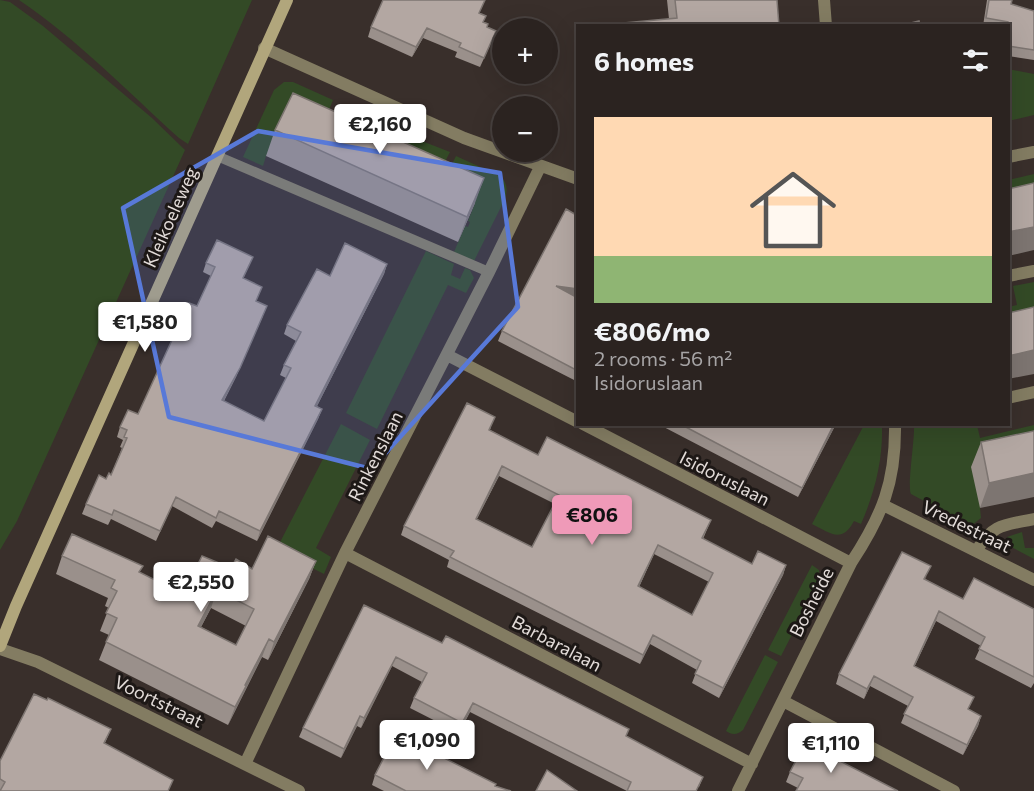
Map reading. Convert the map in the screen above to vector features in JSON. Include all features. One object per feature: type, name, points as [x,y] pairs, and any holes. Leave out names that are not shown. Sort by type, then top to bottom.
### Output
[{"type":"street","name":"Kleikoeleweg","points":[[0,647],[16,606],[286,0]]},
{"type":"street","points":[[824,0],[826,24]]},
{"type":"street","points":[[264,48],[464,138],[576,178]]},
{"type":"street","points":[[1010,157],[1034,152]]},
{"type":"street","name":"Rinkenslaan","points":[[245,764],[345,553],[489,272],[540,167]]},
{"type":"street","points":[[1010,276],[1034,271]]},
{"type":"street","points":[[447,355],[576,421]]},
{"type":"street","points":[[1010,398],[1034,392]]},
{"type":"street","name":"Isidoruslaan","points":[[587,426],[851,562]]},
{"type":"street","name":"Bosheide","points":[[738,791],[851,562],[873,529],[891,479],[895,426]]},
{"type":"street","name":"Vredestraat","points":[[883,505],[1034,580]]},
{"type":"street","points":[[977,550],[991,531],[1004,525],[1034,519]]},
{"type":"street","name":"Barbaralaan","points":[[345,553],[752,764]]},
{"type":"street","name":"Voortstraat","points":[[0,647],[38,662],[299,791]]},
{"type":"street","points":[[783,701],[954,791]]},
{"type":"lane","points":[[217,156],[489,272]]},
{"type":"highlighted area","points":[[258,131],[500,173],[518,307],[371,469],[169,417],[123,208]]},
{"type":"green space","points":[[0,0],[10,2],[43,26],[152,118],[185,150],[17,521],[0,550]]},
{"type":"green space","points":[[19,0],[252,0],[188,144],[81,48]]},
{"type":"green space","points":[[1010,69],[1034,74],[1034,115],[1010,121]]},
{"type":"green space","points":[[284,82],[293,82],[333,100],[319,134],[266,156],[263,166],[243,157],[274,90]]},
{"type":"green space","points":[[340,104],[398,130],[384,163],[326,136]]},
{"type":"green space","points":[[404,134],[450,152],[433,185],[390,165]]},
{"type":"green space","points":[[456,156],[500,176],[506,186],[505,199],[474,261],[454,252],[465,226],[468,227],[475,203],[440,188]]},
{"type":"green space","points":[[1034,174],[1034,207],[1010,212],[1010,180]]},
{"type":"green space","points":[[426,251],[454,264],[451,275],[460,279],[465,268],[470,270],[474,278],[466,293],[448,285],[377,429],[346,413]]},
{"type":"green space","points":[[1034,282],[1034,331],[1010,336],[1010,307],[1017,305],[1013,286]]},
{"type":"green space","points":[[341,424],[370,440],[316,548],[331,557],[324,574],[276,550]]},
{"type":"green space","points":[[1034,425],[1034,454],[980,508],[981,518],[971,526],[911,494],[914,426],[977,426],[980,438]]},
{"type":"green space","points":[[863,426],[882,426],[877,476],[861,524],[854,521],[845,532],[835,534],[812,524]]},
{"type":"green space","points":[[1022,532],[1025,548],[1034,548],[1034,559],[1004,543],[1007,537]]},
{"type":"green space","points":[[812,565],[819,570],[820,580],[781,656],[768,650]]},
{"type":"green space","points":[[765,655],[778,662],[743,730],[732,734],[726,731]]},
{"type":"building","points":[[383,0],[485,0],[479,13],[486,16],[483,22],[492,29],[492,40],[484,58],[459,47],[461,43],[427,28],[416,47],[371,27]]},
{"type":"building","points":[[675,0],[777,0],[779,24],[624,24],[677,18]]},
{"type":"building","points":[[989,0],[1012,0],[1011,4],[1034,11],[1034,50],[1010,46],[1010,24],[986,18]]},
{"type":"building","points":[[293,93],[484,178],[467,217],[275,130]]},
{"type":"building","points":[[1034,183],[1034,227],[1010,232],[1010,189]]},
{"type":"building","points":[[566,209],[576,215],[576,289],[556,286],[576,297],[576,370],[502,331]]},
{"type":"building","points":[[217,240],[253,257],[243,278],[262,287],[256,301],[267,306],[240,368],[222,400],[264,421],[291,368],[284,365],[301,332],[287,325],[317,269],[330,276],[345,243],[387,264],[315,406],[322,409],[260,531],[219,511],[216,518],[176,497],[160,531],[114,510],[112,515],[86,504],[99,475],[106,479],[109,473],[111,475],[127,438],[124,437],[127,430],[120,427],[128,410],[138,414],[189,303],[197,306],[215,267],[206,263]]},
{"type":"building","points":[[1034,307],[1034,350],[1010,356],[1010,313]]},
{"type":"building","points":[[467,403],[495,417],[489,430],[538,455],[547,437],[711,520],[702,538],[752,564],[758,551],[786,565],[723,688],[695,674],[701,661],[653,635],[643,655],[450,557],[454,551],[404,526]],"holes":[[[502,466],[559,495],[532,547],[476,519]],[[658,545],[713,573],[692,615],[638,586]]]},
{"type":"building","points":[[684,426],[833,426],[802,488]]},
{"type":"building","points":[[1034,431],[1034,473],[989,483],[981,442]]},
{"type":"building","points":[[72,534],[143,566],[139,572],[183,594],[202,556],[231,568],[236,559],[252,569],[268,536],[316,561],[274,642],[269,639],[235,707],[106,642],[117,618],[106,613],[117,591],[111,588],[115,580],[62,556]],"holes":[[[217,590],[254,609],[236,645],[198,626]]]},
{"type":"building","points":[[902,552],[931,566],[924,579],[963,599],[974,578],[1034,609],[1034,677],[979,649],[985,637],[939,611],[914,666],[974,697],[968,709],[981,716],[967,745],[904,714],[913,697],[874,676],[867,689],[839,674]]},
{"type":"building","points":[[364,605],[442,643],[446,636],[629,729],[626,736],[703,777],[696,791],[627,791],[631,782],[473,703],[462,723],[414,698],[427,673],[396,657],[364,718],[360,716],[344,749],[303,728]]},
{"type":"building","points":[[34,694],[47,700],[48,698],[111,729],[104,743],[173,780],[168,791],[0,791],[5,782],[0,779],[0,761]]},
{"type":"building","points":[[396,734],[496,784],[495,786],[511,791],[406,791],[375,775]]},
{"type":"building","points":[[805,743],[898,791],[796,791],[803,778],[790,772]]},
{"type":"building","points":[[547,770],[577,791],[536,791]]}]
